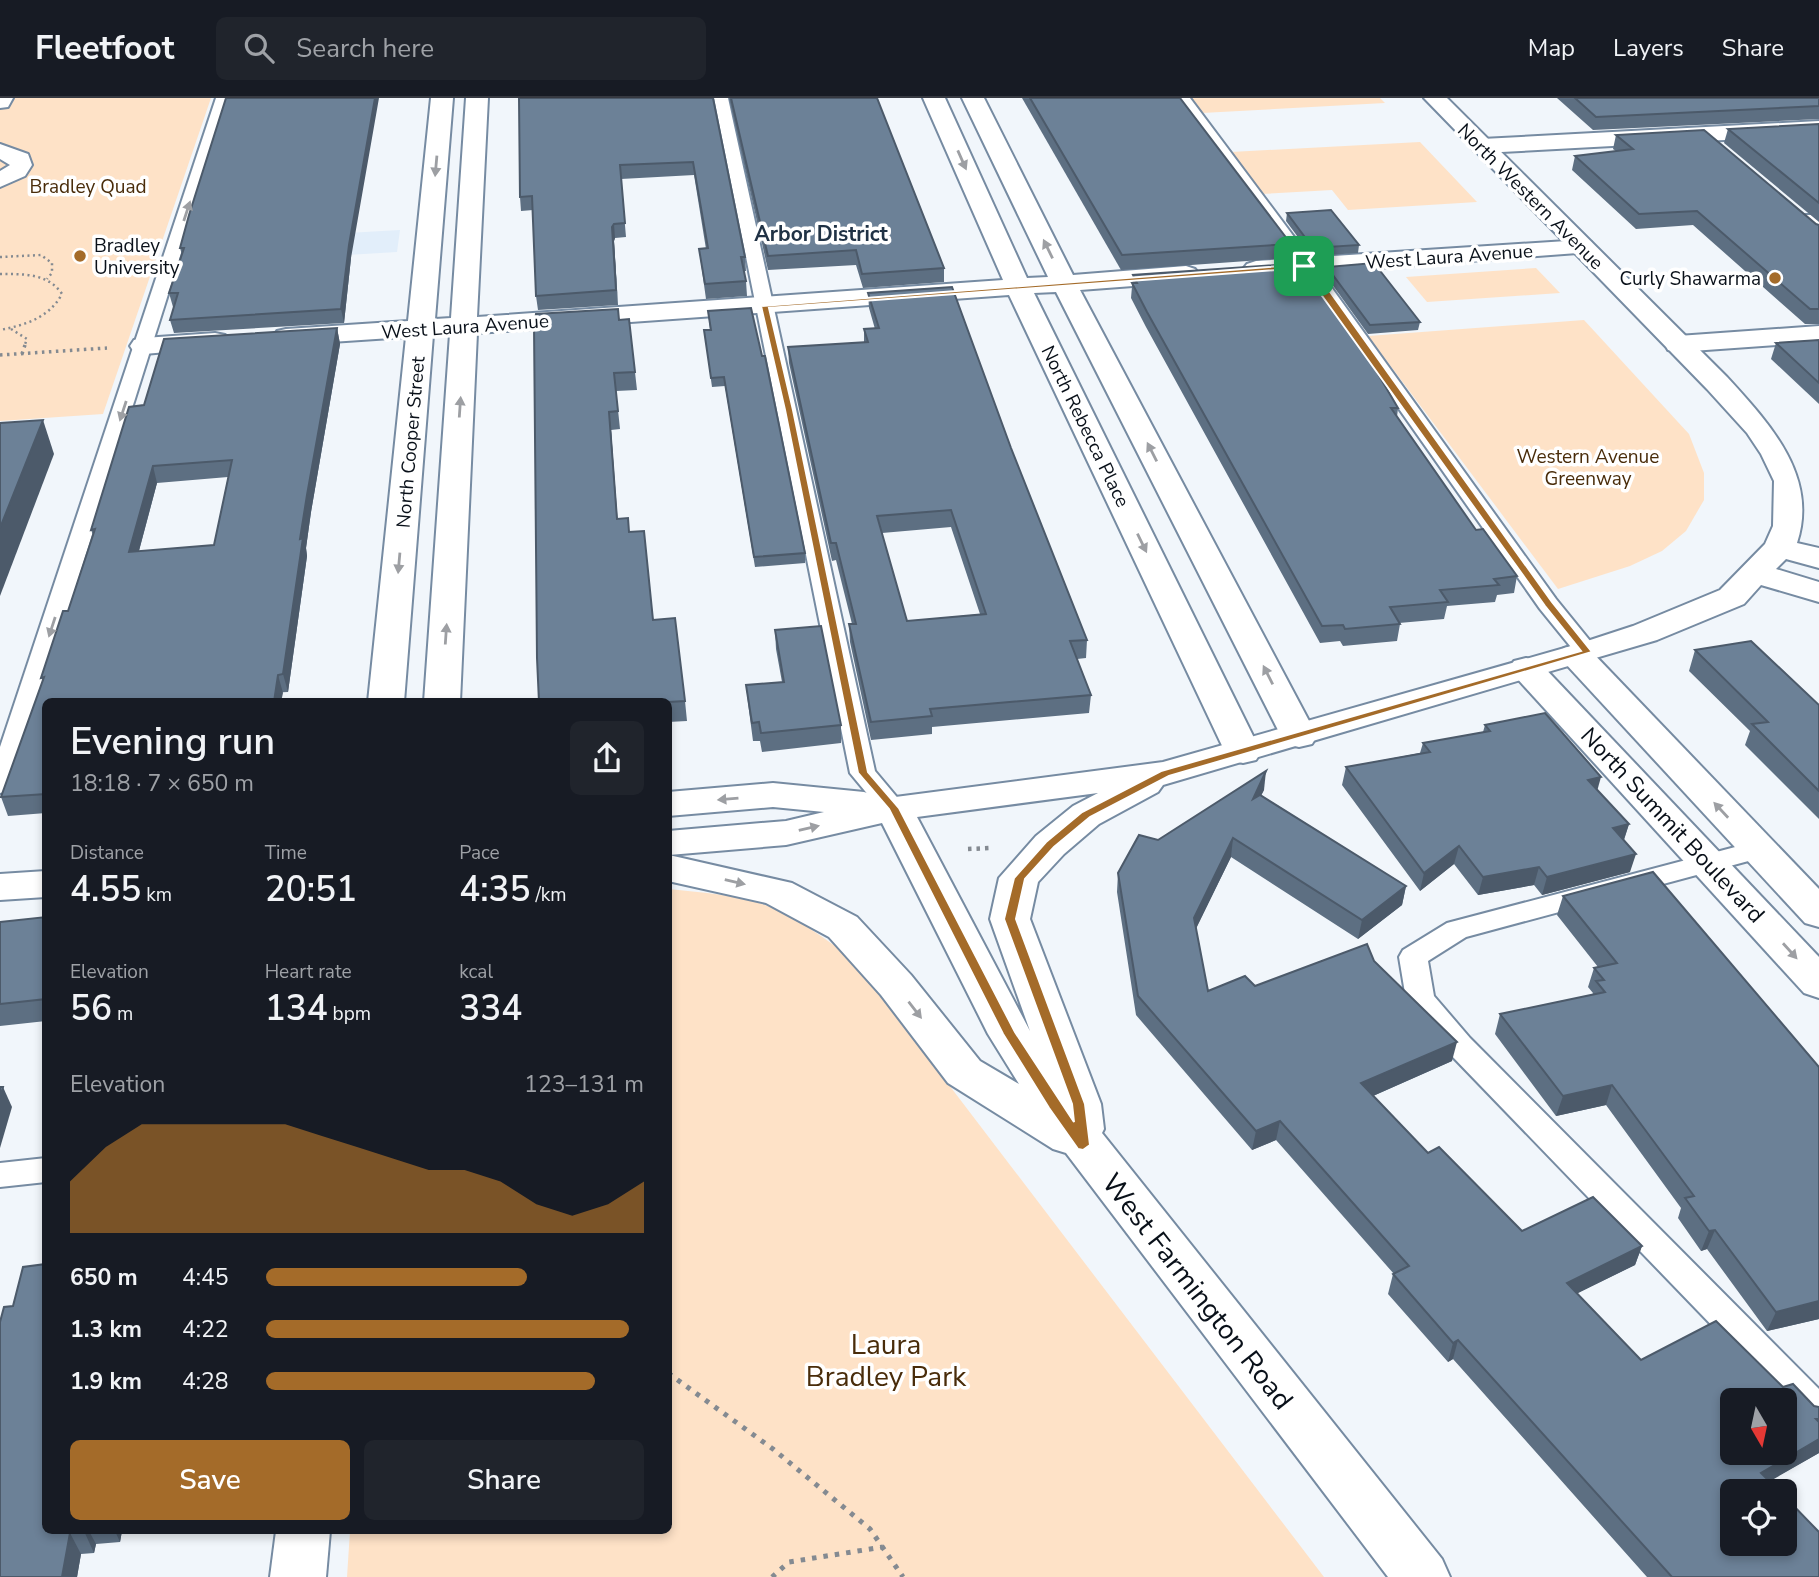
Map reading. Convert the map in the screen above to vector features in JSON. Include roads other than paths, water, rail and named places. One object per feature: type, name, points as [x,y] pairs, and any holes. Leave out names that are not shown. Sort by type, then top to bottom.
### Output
[{"type":"street","name":"North Cooper Street","points":[[386,698],[442,98]]},
{"type":"street","points":[[442,698],[477,98]]},
{"type":"street","name":"North Rebecca Place","points":[[934,98],[1018,287],[1243,752]]},
{"type":"street","name":"North Rebecca Place","points":[[973,98],[1064,284],[1299,736]]},
{"type":"street","name":"North Western Avenue","points":[[1435,98],[1735,402],[1776,454],[1789,481],[1791,503],[1789,526],[1768,561]]},
{"type":"street","points":[[1482,146],[1819,128]]},
{"type":"street","points":[[0,151],[13,154],[20,159],[21,165],[17,171],[0,180]]},
{"type":"street","name":"West Laura Avenue","points":[[1237,271],[1582,247]]},
{"type":"street","name":"West Laura Avenue","points":[[268,338],[765,306],[1210,273]]},
{"type":"street","points":[[1678,344],[1819,334]]},
{"type":"street","points":[[144,346],[240,340]]},
{"type":"street","points":[[672,843],[786,833],[893,808],[1165,773],[1646,633],[1732,597],[1768,561],[1819,558]]},
{"type":"street","points":[[1768,561],[1819,592]]},
{"type":"street","name":"North Summit Boulevard","points":[[1581,653],[1758,850],[1819,913]]},
{"type":"street","name":"North Summit Boulevard","points":[[1526,668],[1819,983]]},
{"type":"street","points":[[1083,1145],[1079,1104],[1010,919],[1020,878],[1050,845],[1086,815],[1165,773]]},
{"type":"street","points":[[672,804],[773,795],[893,808]]},
{"type":"street","name":"West Farmington Road","points":[[893,808],[1010,1034],[1047,1095],[1083,1145],[1422,1577]]},
{"type":"street","points":[[672,869],[778,892],[843,927],[896,985],[964,1072],[1083,1145]]},
{"type":"street","points":[[298,1577],[303,1534]]},
{"type":"lane","points":[[0,785],[223,98]]},
{"type":"lane","points":[[721,98],[789,410],[863,773],[893,808]]},
{"type":"lane","points":[[1183,98],[1304,266],[1315,277],[1581,653]]},
{"type":"lane","points":[[1701,134],[1722,152]]},
{"type":"lane","points":[[1806,217],[1819,233]]},
{"type":"lane","points":[[1758,850],[1708,861],[1457,930],[1413,957],[1420,999],[1460,1046],[1819,1412]]},
{"type":"lane","points":[[0,1175],[42,1170]]},
{"type":"place","name":"Bradley University","points":[[80,256]]},
{"type":"place","name":"Curly Shawarma","points":[[1775,278]]},
{"type":"district","name":"Arbor District","points":[[821,234]]},
{"type":"park label","name":"Bradley Quad","points":[[88,186]]},
{"type":"park label","name":"Western Avenue Greenway","points":[[1588,467]]},
{"type":"park label","name":"Laura Bradley Park","points":[[886,1360]]}]
